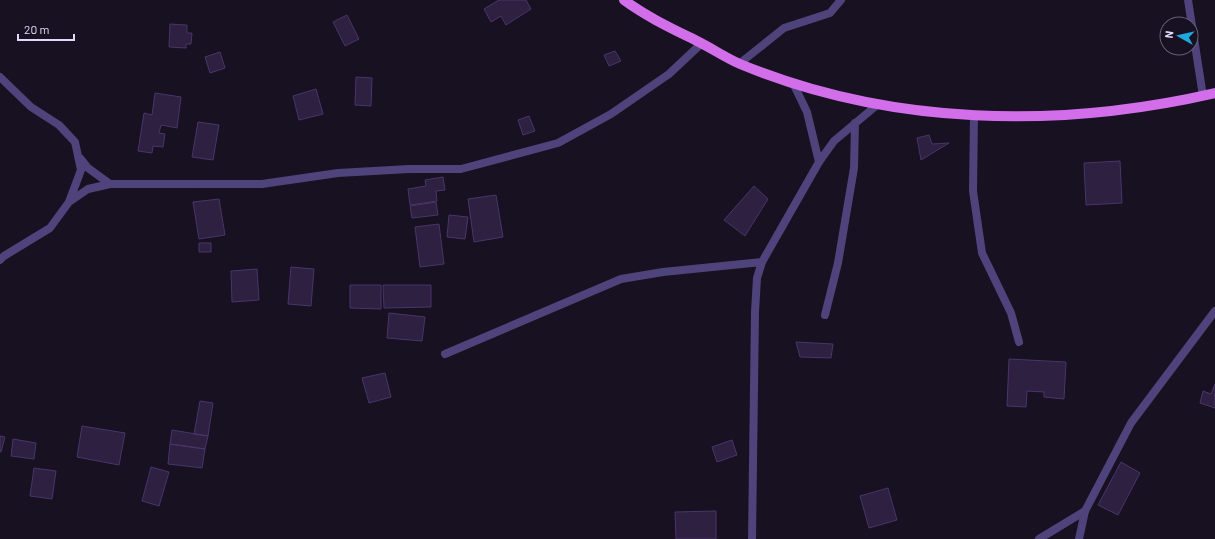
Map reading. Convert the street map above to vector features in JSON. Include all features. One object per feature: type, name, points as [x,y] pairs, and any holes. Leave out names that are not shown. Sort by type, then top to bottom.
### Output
[{"type":"main road","points":[[624,0],[640,12],[702,43],[739,64],[793,83],[877,105],[974,115],[1016,117],[1076,115],[1145,107],[1215,93]]},
{"type":"street","points":[[739,64],[784,28],[830,13],[840,0]]},
{"type":"street","points":[[1188,0],[1203,96]]},
{"type":"street","points":[[69,202],[88,189],[110,184],[262,184],[338,173],[409,169],[461,169],[558,143],[611,114],[669,74],[702,43]]},
{"type":"street","points":[[0,77],[31,106],[59,125],[75,142],[81,170],[69,202],[50,228],[4,256],[0,260]]},
{"type":"street","points":[[793,83],[807,112],[818,162]]},
{"type":"street","points":[[752,539],[755,312],[757,278],[762,262],[818,162],[834,141],[877,105]]},
{"type":"street","points":[[974,115],[974,191],[982,253],[1011,313],[1019,342]]},
{"type":"street","points":[[825,315],[838,263],[854,168],[855,123]]},
{"type":"street","points":[[77,154],[88,168],[110,184]]},
{"type":"street","points":[[445,354],[621,279],[663,272],[762,262]]},
{"type":"street","points":[[1079,539],[1085,511],[1131,424],[1215,311]]},
{"type":"street","points":[[1039,539],[1085,511]]},
{"type":"building","points":[[499,0],[526,0],[531,9],[506,25],[501,16],[491,22],[484,9]]},
{"type":"building","points":[[347,15],[359,39],[345,46],[333,22]]},
{"type":"building","points":[[170,24],[187,25],[187,33],[192,33],[191,44],[186,44],[186,48],[169,47]]},
{"type":"building","points":[[615,51],[621,61],[609,66],[604,55]]},
{"type":"building","points":[[220,52],[225,68],[210,73],[205,57]]},
{"type":"building","points":[[356,77],[372,78],[371,106],[355,105]]},
{"type":"building","points":[[316,89],[323,114],[299,120],[293,96]]},
{"type":"building","points":[[155,93],[181,97],[177,128],[161,125],[159,133],[165,134],[163,147],[153,146],[152,153],[138,151],[144,113],[152,115]]},
{"type":"building","points":[[529,116],[535,131],[523,135],[518,120]]},
{"type":"building","points":[[198,122],[219,125],[213,160],[192,157]]},
{"type":"building","points":[[929,135],[932,144],[949,143],[921,160],[917,138]]},
{"type":"building","points":[[1120,161],[1122,203],[1086,205],[1084,163]]},
{"type":"building","points":[[443,177],[445,190],[436,191],[437,201],[410,205],[408,189],[426,186],[425,180]]},
{"type":"building","points":[[754,186],[768,199],[745,236],[724,220]]},
{"type":"building","points":[[496,195],[503,237],[474,242],[468,199]]},
{"type":"building","points":[[219,199],[225,235],[199,239],[193,202]]},
{"type":"building","points":[[436,202],[438,215],[412,218],[410,206]]},
{"type":"building","points":[[449,215],[468,217],[465,239],[447,237]]},
{"type":"building","points":[[439,224],[444,264],[420,267],[415,227]]},
{"type":"building","points":[[199,243],[211,243],[211,252],[199,252]]},
{"type":"building","points":[[291,267],[314,269],[311,306],[288,304]]},
{"type":"building","points":[[257,269],[259,300],[232,302],[231,271]]},
{"type":"building","points":[[350,285],[381,285],[381,309],[350,308]]},
{"type":"building","points":[[383,285],[431,285],[431,307],[384,308]]},
{"type":"building","points":[[389,313],[425,317],[422,341],[387,338]]},
{"type":"building","points":[[796,342],[833,344],[831,358],[800,357]]},
{"type":"building","points":[[1009,359],[1066,362],[1064,399],[1044,397],[1044,392],[1027,391],[1026,407],[1007,406]]},
{"type":"building","points":[[385,373],[391,397],[369,403],[362,378]]},
{"type":"building","points":[[1215,384],[1215,408],[1200,403],[1203,391],[1211,394]]},
{"type":"building","points":[[200,401],[213,403],[208,436],[194,434]]},
{"type":"building","points":[[82,426],[125,433],[119,465],[77,457]]},
{"type":"building","points":[[172,430],[208,436],[205,449],[170,444]]},
{"type":"building","points":[[0,436],[5,437],[1,452],[0,452]]},
{"type":"building","points":[[13,439],[36,443],[34,459],[11,456]]},
{"type":"building","points":[[732,440],[737,455],[717,462],[712,447]]},
{"type":"building","points":[[170,444],[205,449],[202,468],[168,464]]},
{"type":"building","points":[[1121,462],[1140,473],[1118,515],[1098,505]]},
{"type":"building","points":[[151,467],[169,472],[159,506],[142,501]]},
{"type":"building","points":[[34,468],[56,471],[52,499],[30,496]]},
{"type":"building","points":[[888,488],[897,520],[869,528],[860,496]]},
{"type":"building","points":[[716,511],[716,539],[676,539],[675,512]]}]
